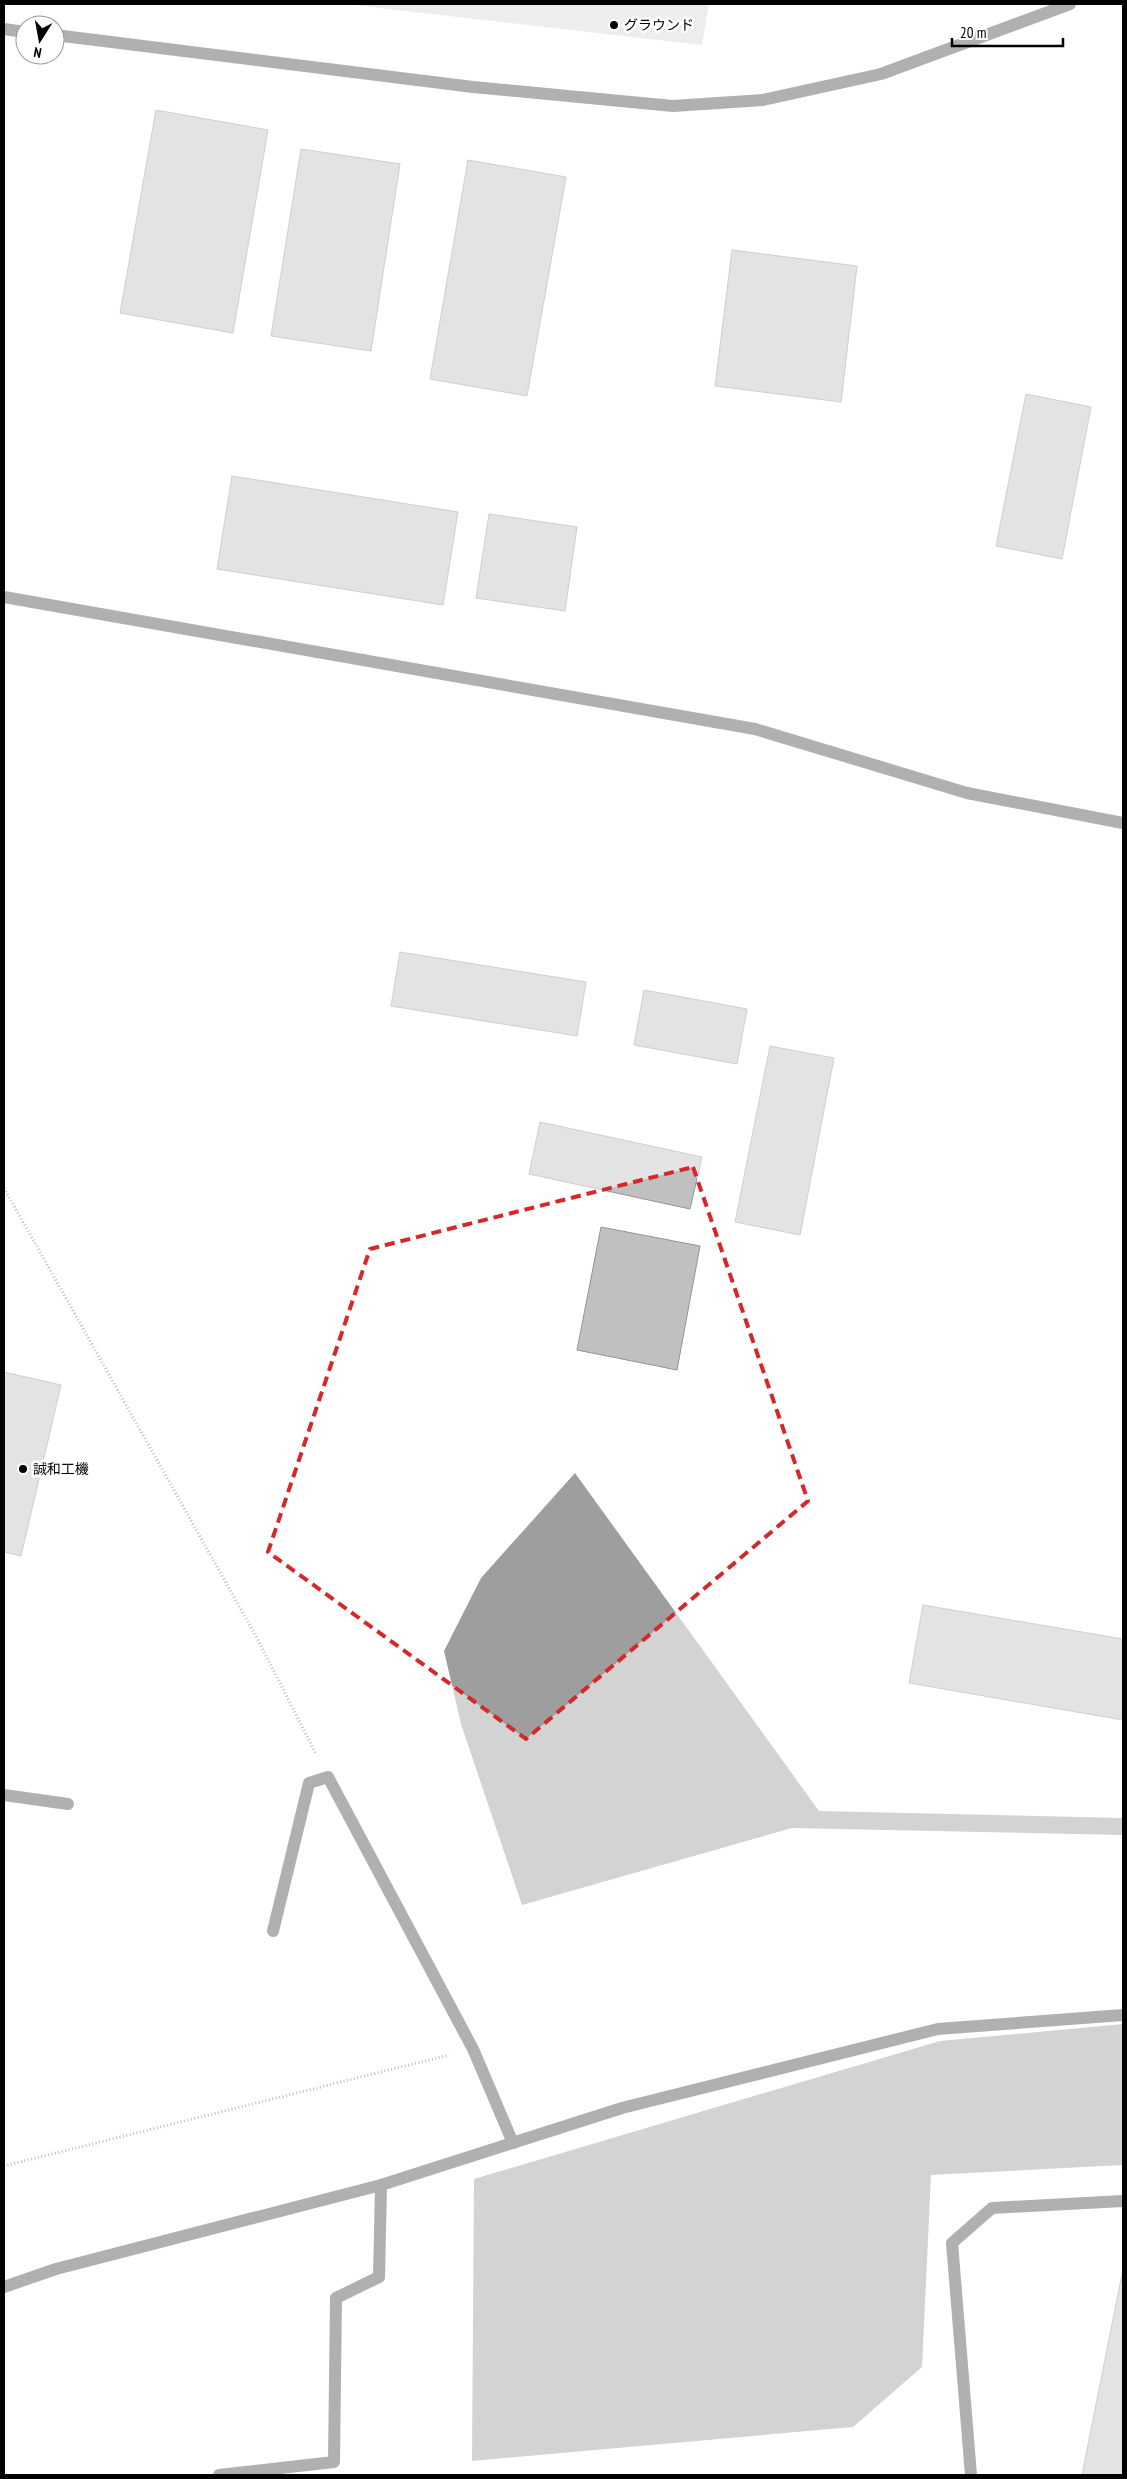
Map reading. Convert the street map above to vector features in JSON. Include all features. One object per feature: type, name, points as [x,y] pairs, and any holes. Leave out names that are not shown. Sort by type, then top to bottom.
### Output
[{"type":"street","points":[[65,36],[473,88],[673,106],[763,100],[881,74],[1070,4]]},
{"type":"street","points":[[4,597],[755,729],[967,793],[1123,823]]},
{"type":"street","points":[[273,1931],[309,1783],[328,1777],[474,2049],[513,2143]]},
{"type":"street","points":[[4,1794],[68,1804]]},
{"type":"street","points":[[4,2287],[56,2269],[380,2185],[622,2108],[938,2029],[1123,2015]]},
{"type":"street","points":[[219,2475],[334,2462],[336,2298],[379,2276],[380,2185]]},
{"type":"street","points":[[971,2475],[952,2244],[992,2208],[1123,2201]]},
{"type":"path","points":[[4,1188],[258,1638],[328,1777]]},
{"type":"path","points":[[4,2166],[474,2049]]},
{"type":"highlighted area","points":[[693,1167],[808,1501],[526,1739],[268,1552],[370,1249]]},
{"type":"shaded area","name":"グラウンド","points":[[345,4],[709,4],[702,45]]},
{"type":"shaded area","points":[[575,1473],[819,1811],[1123,1818],[1123,1835],[792,1828],[522,1905],[461,1724],[444,1651],[481,1578]]},
{"type":"shaded area","points":[[1123,2024],[1123,2165],[931,2175],[922,2367],[853,2427],[472,2461],[474,2179],[940,2041]]},
{"type":"building","points":[[156,110],[268,130],[233,333],[120,313]]},
{"type":"building","points":[[301,149],[400,164],[371,351],[271,336]]},
{"type":"building","points":[[468,160],[566,177],[527,396],[430,379]]},
{"type":"building","points":[[732,250],[857,266],[841,402],[715,386]]},
{"type":"building","points":[[1026,394],[1091,407],[1062,559],[996,546]]},
{"type":"building","points":[[232,476],[458,512],[443,605],[217,569]]},
{"type":"building","points":[[489,514],[577,527],[565,611],[476,598]]},
{"type":"building","points":[[400,952],[586,982],[577,1036],[391,1006]]},
{"type":"building","points":[[644,990],[747,1009],[737,1064],[634,1045]]},
{"type":"building","points":[[770,1046],[834,1058],[800,1235],[735,1222]]},
{"type":"building","points":[[540,1122],[702,1157],[690,1209],[529,1174]]},
{"type":"building","points":[[601,1227],[700,1246],[677,1370],[577,1350]]},
{"type":"building","name":"誠和工機","points":[[4,1372],[61,1385],[21,1556],[4,1552]]},
{"type":"building","points":[[923,1605],[1123,1639],[1123,1720],[909,1683]]},
{"type":"building","points":[[1123,2269],[1123,2475],[1082,2475]]},
{"type":"place","name":"グラウンド","points":[[614,25]]},
{"type":"place","name":"誠和工機","points":[[23,1469]]}]
